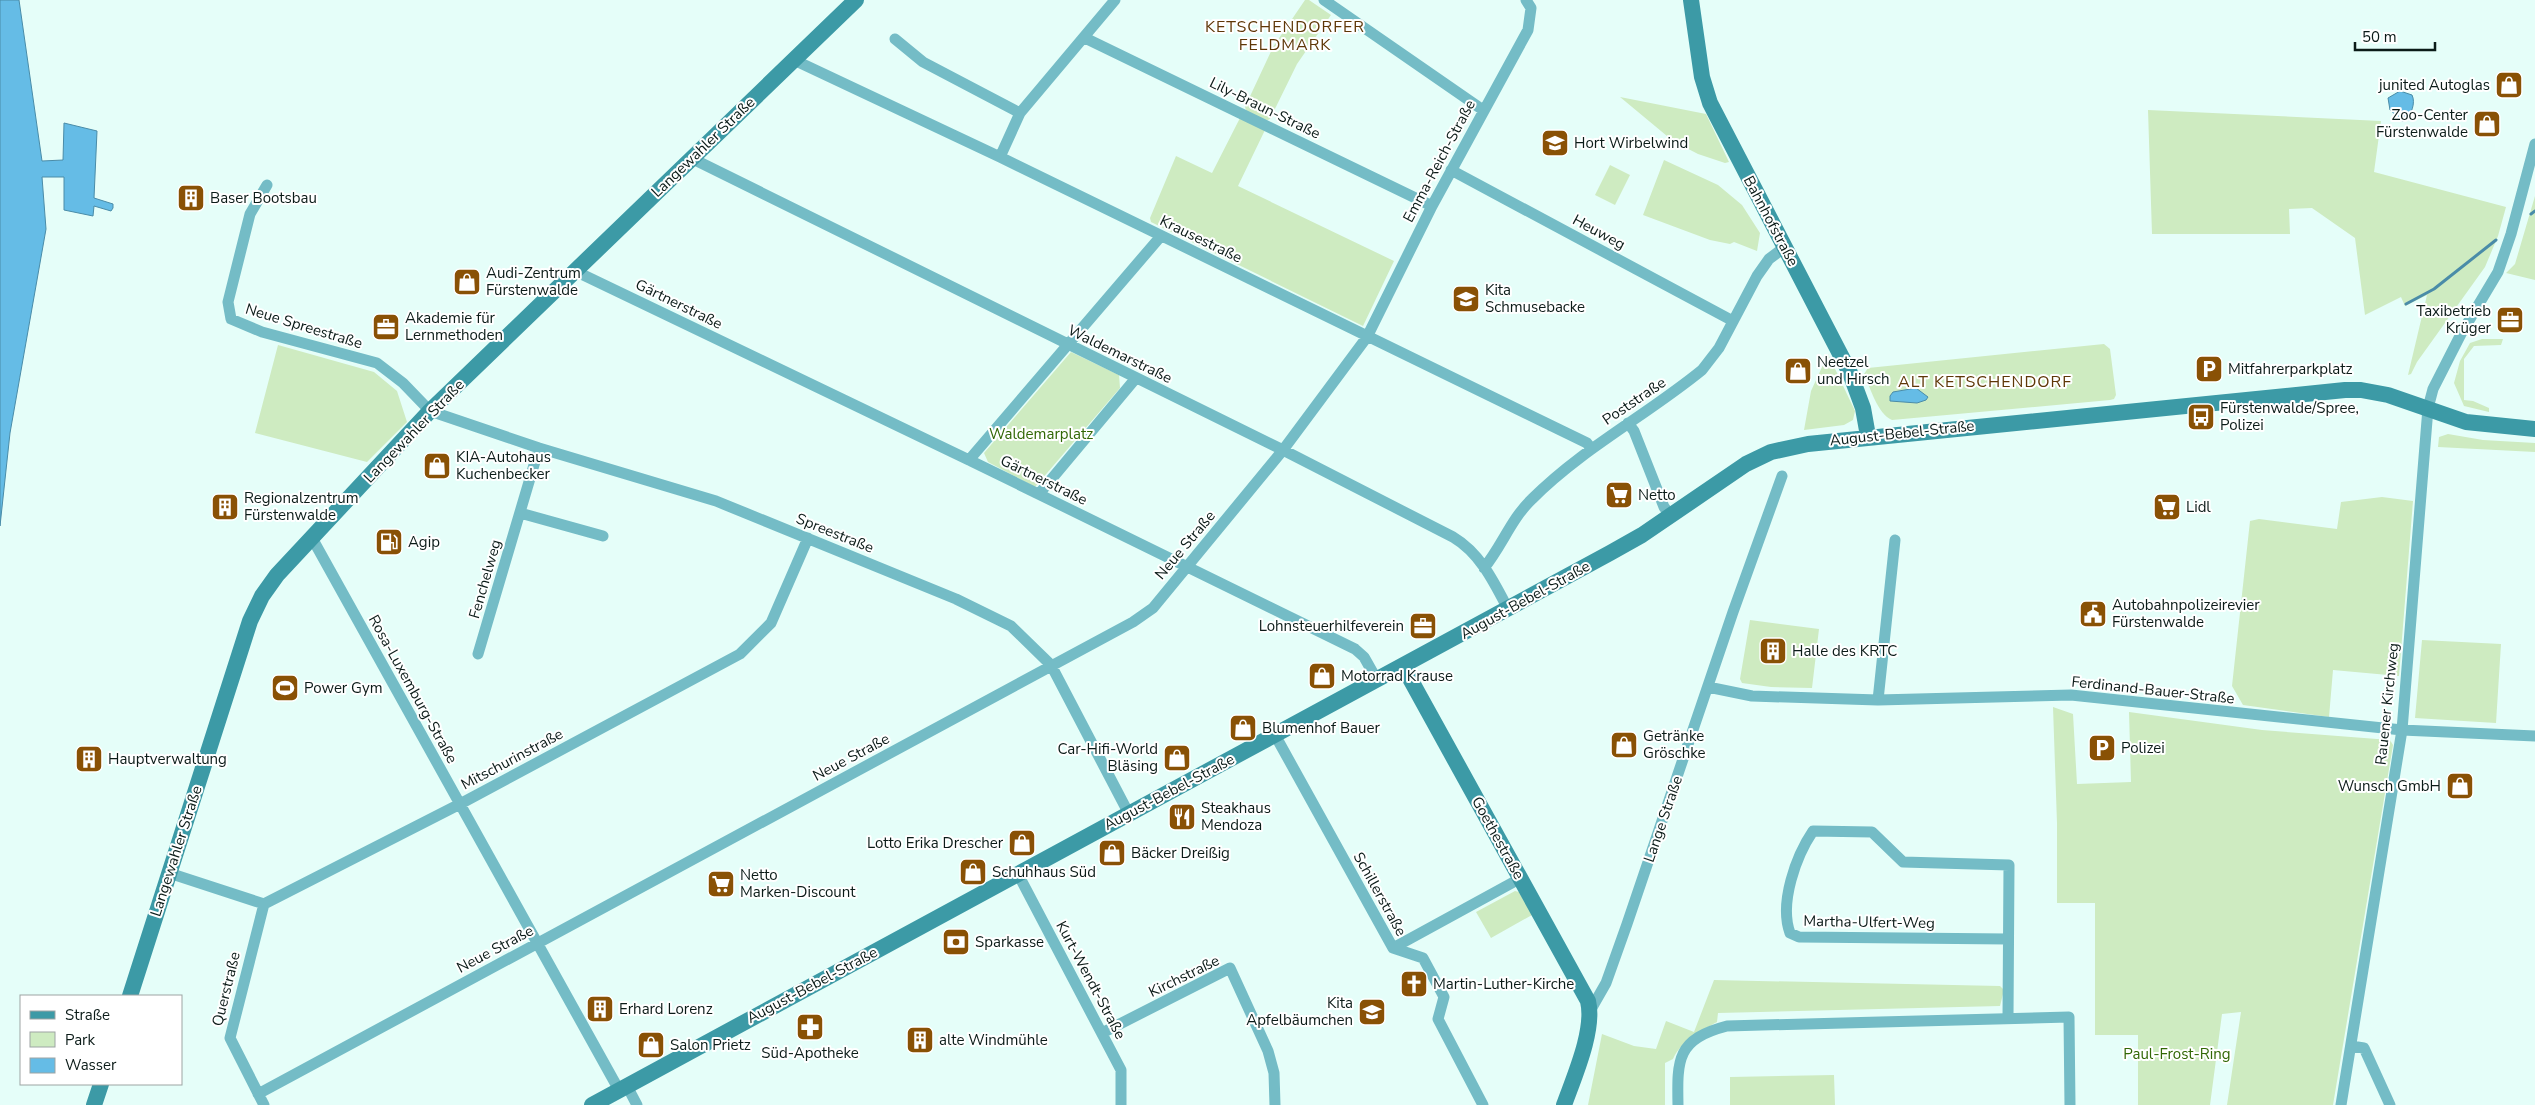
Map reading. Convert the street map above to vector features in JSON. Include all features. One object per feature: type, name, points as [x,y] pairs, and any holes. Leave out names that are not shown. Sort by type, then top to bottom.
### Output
[{"type":"street","name":"Langewahler Straße","points":[[130,995],[250,621],[262,596],[277,575],[430,411],[856,0]]},
{"type":"street","points":[[1000,157],[1020,113],[1115,0]]},
{"type":"street","points":[[1324,0],[1483,110]]},
{"type":"street","name":"Emma-Reich-Straße","points":[[1367,337],[1432,206],[1528,30],[1531,8],[1526,0]]},
{"type":"street","name":"Bahnhofstraße","points":[[1691,0],[1702,78],[1710,103],[1853,380],[1863,408],[1868,436]]},
{"type":"street","name":"Lily-Braun-Straße","points":[[1085,38],[1432,206]]},
{"type":"street","points":[[895,39],[924,62],[1020,113]]},
{"type":"street","name":"Krausestraße","points":[[794,60],[1000,157],[1367,337],[1587,442],[1592,448]]},
{"type":"street","name":"Rauener Kirchweg","points":[[2341,1105],[2402,730],[2428,408],[2434,389],[2461,334],[2498,272],[2511,234],[2535,144]]},
{"type":"street","name":"Waldemarstraße","points":[[691,158],[1282,450],[1464,543],[1484,568],[1508,609]]},
{"type":"street","name":"Heuweg","points":[[1451,170],[1733,321]]},
{"type":"street","name":"Neue Spreestraße","points":[[267,185],[250,214],[228,302],[231,319],[262,332],[377,363],[403,382],[430,411]]},
{"type":"street","points":[[969,460],[1161,236]]},
{"type":"street","name":"Poststraße","points":[[1484,568],[1518,514],[1564,469],[1702,370],[1719,348],[1757,276],[1769,259],[1785,247]]},
{"type":"street","name":"Gärtnerstraße","points":[[575,271],[969,460],[1356,649],[1364,656],[1377,680]]},
{"type":"street","name":"Neue Straße","points":[[258,1094],[1133,622],[1153,608],[1188,566],[1282,450],[1367,337]]},
{"type":"street","points":[[1039,494],[1136,378]]},
{"type":"street","name":"August-Bebel-Straße","points":[[592,1105],[1642,535],[1746,464],[1771,452],[1808,444],[1868,436],[2131,413],[2345,390],[2361,390],[2388,396],[2466,422],[2535,428]]},
{"type":"street","name":"Spreestraße","points":[[430,411],[539,448],[716,501],[956,599],[1011,626],[1051,665],[1129,814]]},
{"type":"street","points":[[1628,423],[1634,431],[1664,507],[1671,516]]},
{"type":"street","name":"Fenchelweg","points":[[478,654],[539,448]]},
{"type":"street","name":"Lange Straße","points":[[1564,1105],[1588,1032],[1590,1011],[1606,983],[1624,933],[1782,476]]},
{"type":"street","points":[[520,513],[603,536]]},
{"type":"street","name":"Rosa-Luxemburg-Straße","points":[[312,538],[538,943],[623,1088],[637,1105]]},
{"type":"street","name":"Mitschurinstraße","points":[[264,904],[460,804],[740,654],[772,623],[808,538]]},
{"type":"street","points":[[1878,700],[1896,540]]},
{"type":"street","name":"Goethestraße","points":[[1403,666],[1582,988],[1590,1011]]},
{"type":"street","name":"Ferdinand-Bauer-Straße","points":[[1708,687],[1752,696],[1878,700],[2071,695],[2402,730],[2535,736]]},
{"type":"street","name":"Schillerstraße","points":[[1275,735],[1393,948],[1423,958],[1444,997],[1438,1019],[1483,1105]]},
{"type":"street","name":"Martha-Ulfert-Weg","points":[[2008,940],[1799,937],[1790,933],[1787,924],[1790,885],[1802,848],[1813,831],[1872,832],[1903,862],[2008,865],[2008,940],[2008,1017]]},
{"type":"street","points":[[169,873],[264,904]]},
{"type":"street","name":"Kurt-Wendt-Straße","points":[[1018,874],[1121,1070],[1121,1105]]},
{"type":"street","points":[[1393,948],[1521,878]]},
{"type":"street","name":"Querstraße","points":[[264,904],[230,1038],[264,1105]]},
{"type":"street","name":"Kirchstraße","points":[[1102,1033],[1230,968],[1268,1051],[1274,1073],[1275,1105]]},
{"type":"street","points":[[1678,1105],[1677,1070],[1679,1058],[1684,1049],[1700,1037],[1718,1028],[1727,1026],[2008,1017],[2068,1017],[2070,1105]]},
{"type":"street","points":[[2351,1046],[2364,1048],[2390,1105]]},
{"type":"street","points":[[94,1105],[101,1085]]},
{"type":"green space","points":[[1305,0],[1309,0],[1331,15],[1297,64],[1270,119],[1266,121],[1247,113],[1245,107],[1273,47]]},
{"type":"green space","points":[[1620,97],[1706,114],[1729,162],[1725,163],[1698,154],[1673,141]]},
{"type":"green space","points":[[2148,110],[2381,121],[2374,172],[2506,207],[2498,236],[2485,267],[2417,362],[2411,374],[2408,375],[2427,295],[2405,306],[2401,297],[2365,315],[2355,238],[2312,208],[2289,209],[2290,234],[2152,234]]},
{"type":"green space","points":[[1240,118],[1265,130],[1238,186],[1394,261],[1363,326],[1151,222],[1150,218],[1176,156],[1212,173]]},
{"type":"green space","points":[[1664,160],[1718,185],[1742,205],[1760,233],[1757,251],[1734,242],[1730,244],[1710,240],[1643,215]]},
{"type":"green space","points":[[1610,165],[1630,175],[1615,205],[1595,195]]},
{"type":"green space","points":[[2535,196],[2535,280],[2506,273],[2515,264]]},
{"type":"green space","points":[[2482,339],[2503,339],[2501,345],[2474,346],[2464,359],[2464,400],[2473,401],[2489,408],[2489,412],[2464,406],[2454,383],[2460,361],[2470,343]]},
{"type":"green space","points":[[2104,344],[2110,349],[2116,395],[2114,399],[2110,400],[1892,420],[1878,406],[1864,374],[1868,368]]},
{"type":"green space","points":[[278,345],[374,372],[397,391],[407,422],[367,462],[255,433]]},
{"type":"green space","name":"Waldemarplatz","points":[[1071,352],[1119,375],[1120,388],[1035,487],[988,462],[984,453]]},
{"type":"green space","points":[[1828,354],[1855,411],[1853,420],[1844,425],[1804,430],[1811,391]]},
{"type":"green space","points":[[2448,434],[2483,440],[2535,443],[2535,452],[2438,447],[2439,437]]},
{"type":"green space","points":[[2382,497],[2413,501],[2399,676],[2333,670],[2329,717],[2243,705],[2232,686],[2250,521],[2259,519],[2337,529],[2341,502]]},
{"type":"green space","points":[[1750,620],[1819,629],[1812,688],[1771,687],[1742,683],[1740,679]]},
{"type":"green space","points":[[2422,640],[2501,644],[2496,723],[2415,718]]},
{"type":"green space","name":"Paul-Frost-Ring","points":[[2053,707],[2073,714],[2077,784],[2131,782],[2129,712],[2262,730],[2390,740],[2393,745],[2333,1105],[2227,1105],[2241,1012],[2222,1014],[2210,1105],[2138,1105],[2138,1035],[2095,1035],[2095,903],[2057,903],[2057,823]]},
{"type":"green space","points":[[1515,891],[1519,892],[1532,915],[1491,938],[1476,912]]},
{"type":"green space","points":[[1714,980],[2000,986],[2004,990],[2000,1006],[1718,1013],[1717,1022],[1692,1037],[1681,1047],[1673,1059],[1665,1063],[1665,1105],[1588,1105],[1602,1034],[1634,1046],[1656,1049],[1666,1021],[1694,1032]]},
{"type":"green space","points":[[1834,1075],[1835,1105],[1730,1105],[1730,1077]]},
{"type":"water","points":[[0,0],[19,0],[42,161],[63,160],[64,123],[97,131],[94,198],[113,204],[113,208],[111,211],[94,206],[93,216],[64,210],[64,177],[42,177],[46,229],[10,433],[0,526]]},
{"type":"water","points":[[2400,91],[2412,95],[2413,98],[2412,109],[2405,121],[2402,121],[2390,110],[2388,98]]},
{"type":"water","points":[[1916,388],[1928,397],[1926,400],[1917,403],[1890,401],[1890,396],[1893,392]]},
{"type":"waterway","points":[[2531,214],[2535,211]]},
{"type":"waterway","points":[[2406,304],[2434,289],[2496,240]]},
{"type":"place","name":"junited Autoglas","points":[[2509,85]]},
{"type":"place","name":"Zoo-Center Fürstenwalde","points":[[2487,124]]},
{"type":"place","name":"Hort Wirbelwind","points":[[1555,143]]},
{"type":"place","name":"Baser Bootsbau","points":[[191,198]]},
{"type":"place","name":"Audi-Zentrum Fürstenwalde","points":[[467,282]]},
{"type":"place","name":"Kita Schmusebacke","points":[[1466,299]]},
{"type":"place","name":"Taxibetrieb Krüger","points":[[2510,320]]},
{"type":"place","name":"Akademie für Lernmethoden","points":[[386,327]]},
{"type":"place","name":"Mitfahrerparkplatz","points":[[2209,369]]},
{"type":"place","name":"Neetzel und Hirsch","points":[[1798,371]]},
{"type":"place","name":"Fürstenwalde/Spree, Polizei","points":[[2201,417]]},
{"type":"place","name":"KIA-Autohaus Kuchenbecker","points":[[437,466]]},
{"type":"place","name":"Netto","points":[[1619,495]]},
{"type":"place","name":"Regionalzentrum Fürstenwalde","points":[[225,507]]},
{"type":"place","name":"Lidl","points":[[2167,507]]},
{"type":"place","name":"Agip","points":[[389,542]]},
{"type":"place","name":"Autobahnpolizeirevier Fürstenwalde","points":[[2093,614]]},
{"type":"place","name":"Lohnsteuerhilfeverein","points":[[1423,626]]},
{"type":"place","name":"Halle des KRTC","points":[[1773,651]]},
{"type":"place","name":"Motorrad Krause","points":[[1322,676]]},
{"type":"place","name":"Power Gym","points":[[285,688]]},
{"type":"place","name":"Blumenhof Bauer","points":[[1243,728]]},
{"type":"place","name":"Getränke Gröschke","points":[[1624,745]]},
{"type":"place","name":"Polizei","points":[[2102,748]]},
{"type":"place","name":"Car-Hifi-World Bläsing","points":[[1177,758]]},
{"type":"place","name":"Hauptverwaltung","points":[[89,759]]},
{"type":"place","name":"Wunsch GmbH","points":[[2460,786]]},
{"type":"place","name":"Steakhaus Mendoza","points":[[1182,817]]},
{"type":"place","name":"Lotto Erika Drescher","points":[[1022,843]]},
{"type":"place","name":"Bäcker Dreißig","points":[[1112,853]]},
{"type":"place","name":"Schuhhaus Süd","points":[[973,872]]},
{"type":"place","name":"Netto Marken-Discount","points":[[721,884]]},
{"type":"place","name":"Sparkasse","points":[[956,942]]},
{"type":"place","name":"Martin-Luther-Kirche","points":[[1414,984]]},
{"type":"place","name":"Erhard Lorenz","points":[[600,1009]]},
{"type":"place","name":"Kita Apfelbäumchen","points":[[1372,1012]]},
{"type":"place","name":"Süd-Apotheke","points":[[810,1027]]},
{"type":"place","name":"alte Windmühle","points":[[920,1040]]},
{"type":"place","name":"Salon Prietz","points":[[651,1045]]},
{"type":"district","name":"KETSCHENDORFER FELDMARK","points":[[1285,36]]},
{"type":"district","name":"ALT KETSCHENDORF","points":[[1985,382]]}]
